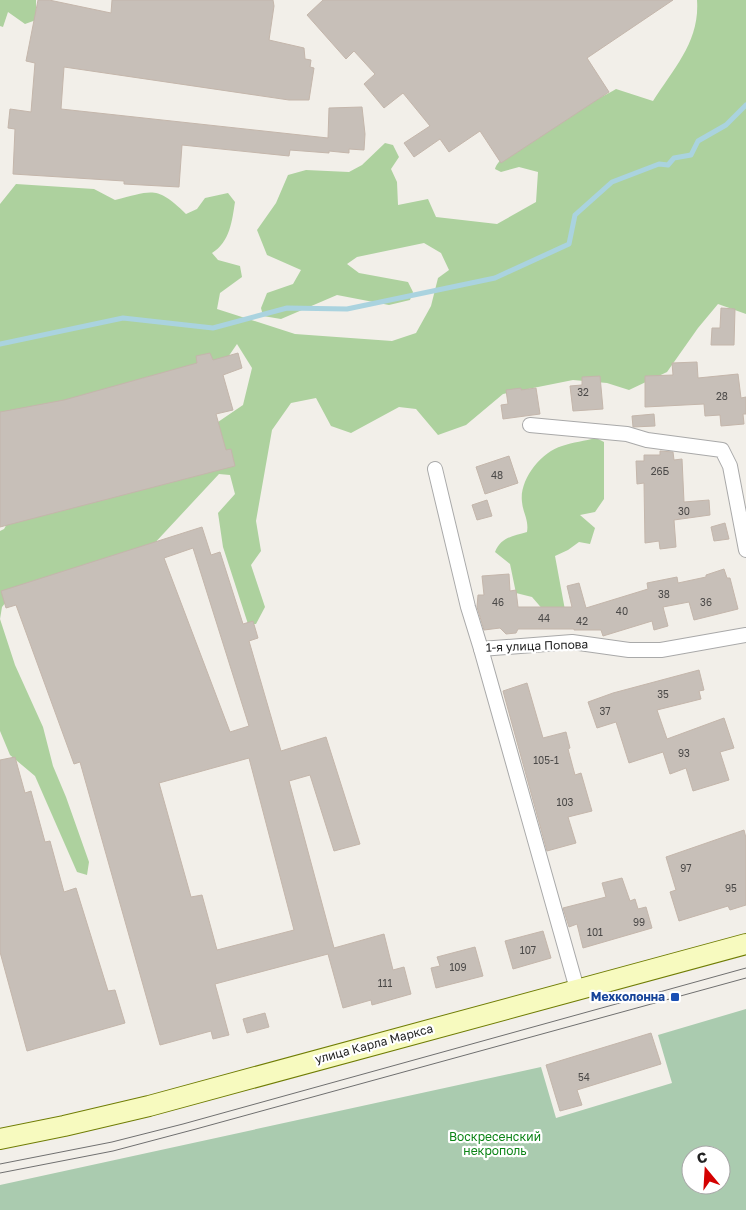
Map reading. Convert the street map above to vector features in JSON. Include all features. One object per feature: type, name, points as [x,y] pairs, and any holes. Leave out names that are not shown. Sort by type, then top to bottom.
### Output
[{"type":"main road","name":"улица Карла Маркса","points":[[0,1139],[149,1106],[746,944]]},
{"type":"street","points":[[530,425],[627,434],[647,440],[722,450],[730,466],[746,550]]},
{"type":"street","name":"1-я улица Попова","points":[[435,469],[468,607],[481,649],[572,642],[629,650],[661,650],[746,635]]},
{"type":"street","points":[[481,649],[577,989]]},
{"type":"green space","points":[[0,0],[36,0],[36,20],[25,24],[8,12],[3,27],[0,26]]},
{"type":"green space","points":[[697,0],[746,0],[746,314],[718,304],[698,328],[667,372],[629,390],[607,383],[573,380],[503,394],[466,425],[438,435],[416,409],[399,407],[351,433],[331,426],[316,398],[291,403],[272,430],[256,521],[261,551],[251,565],[265,607],[256,624],[248,624],[223,547],[218,513],[235,494],[230,475],[219,474],[151,547],[10,597],[2,607],[0,619],[0,531],[4,529],[15,510],[218,422],[243,405],[252,368],[237,344],[226,360],[178,373],[147,377],[0,423],[0,204],[16,184],[94,189],[115,200],[138,194],[160,194],[168,198],[186,214],[197,209],[205,198],[228,193],[235,202],[231,224],[223,243],[212,253],[218,260],[240,266],[242,277],[220,293],[217,309],[295,334],[392,341],[416,333],[431,306],[438,278],[449,270],[441,253],[424,243],[357,257],[347,264],[359,273],[408,282],[413,292],[410,300],[389,305],[337,295],[281,319],[263,316],[261,308],[267,293],[293,284],[301,270],[267,255],[257,230],[276,203],[288,175],[306,170],[349,172],[362,165],[385,143],[393,145],[399,157],[391,169],[397,182],[398,205],[428,199],[436,217],[497,224],[536,202],[538,172],[519,167],[501,172],[495,169],[500,160],[529,138],[616,89],[653,101],[684,54],[690,41],[697,15]]},
{"type":"green space","points":[[596,438],[604,442],[604,499],[595,512],[580,515],[595,528],[590,544],[579,542],[555,556],[565,610],[545,612],[532,597],[516,593],[510,564],[495,552],[504,540],[527,532],[522,494],[528,476],[539,461],[554,449],[570,443]]},
{"type":"green space","points":[[0,619],[15,665],[43,727],[53,766],[89,862],[87,875],[77,872],[35,776],[10,755],[0,731]]},
{"type":"green space","name":"Воскресенский некрополь","points":[[746,1009],[746,1210],[0,1210],[0,1185],[541,1067],[556,1118],[672,1083],[658,1035]]},
{"type":"building","points":[[38,0],[49,0],[111,13],[112,0],[273,0],[274,6],[269,40],[304,48],[305,59],[311,60],[310,67],[314,68],[309,100],[289,100],[64,67],[61,109],[328,138],[329,108],[362,107],[365,134],[364,150],[349,149],[349,153],[329,151],[329,153],[290,150],[289,156],[182,145],[179,187],[124,184],[124,181],[13,174],[15,129],[8,128],[10,109],[31,112],[35,63],[26,61]]},
{"type":"building","points":[[323,0],[673,0],[587,58],[609,92],[501,163],[480,131],[449,152],[440,139],[414,157],[404,143],[430,126],[403,93],[384,108],[364,84],[375,74],[354,51],[346,59],[307,15]]},
{"type":"building","points":[[721,308],[735,309],[734,345],[711,345],[712,328],[720,328]]},
{"type":"building","points":[[210,353],[213,360],[238,353],[242,368],[223,375],[233,410],[216,414],[226,450],[231,449],[235,466],[0,527],[0,412],[64,400],[197,363],[196,356]]},
{"type":"building","points":[[697,362],[698,378],[738,374],[741,398],[746,397],[746,414],[743,414],[744,424],[721,426],[720,415],[705,416],[704,404],[645,407],[645,376],[673,375],[672,363]]},
{"type":"building","points":[[600,376],[603,409],[573,411],[570,386],[582,385],[582,377]]},
{"type":"building","points":[[521,388],[521,390],[536,388],[540,414],[503,419],[501,405],[508,404],[506,390]]},
{"type":"building","points":[[654,414],[655,426],[633,427],[632,416]]},
{"type":"building","points":[[660,451],[673,452],[674,460],[682,459],[684,502],[709,500],[710,515],[674,520],[676,547],[660,549],[659,541],[645,543],[644,483],[637,484],[636,461],[644,461],[644,455],[660,455]]},
{"type":"building","points":[[509,456],[518,483],[485,494],[476,467]]},
{"type":"building","points":[[487,500],[492,516],[477,520],[472,505]]},
{"type":"building","points":[[725,523],[729,539],[714,541],[711,527]]},
{"type":"building","points":[[202,527],[211,555],[220,552],[243,624],[253,621],[258,638],[249,641],[281,751],[326,737],[360,844],[334,851],[310,775],[289,781],[334,948],[384,934],[393,970],[404,967],[411,994],[372,1005],[371,1000],[343,1008],[328,954],[215,984],[229,1035],[213,1039],[211,1031],[160,1045],[80,762],[74,764],[16,605],[6,608],[1,591]],"holes":[[[193,548],[249,726],[230,732],[164,558]],[[249,758],[294,930],[217,950],[202,895],[191,897],[159,783]]]},
{"type":"building","points":[[724,569],[727,578],[730,578],[738,609],[694,620],[689,602],[663,607],[668,626],[654,630],[652,621],[603,636],[601,630],[574,629],[518,629],[516,633],[506,634],[500,628],[484,630],[477,607],[478,595],[484,595],[482,576],[509,574],[510,591],[516,590],[518,607],[572,607],[567,586],[579,583],[586,608],[648,589],[647,583],[677,577],[678,583],[706,577],[706,575]]},
{"type":"building","points":[[699,670],[704,690],[699,691],[701,699],[657,710],[667,739],[724,718],[734,748],[720,752],[729,780],[693,791],[686,768],[670,774],[663,752],[629,763],[616,722],[597,728],[588,702],[613,693]]},
{"type":"building","points":[[527,683],[543,738],[566,732],[570,748],[568,749],[575,775],[581,773],[592,811],[568,817],[576,843],[547,851],[503,691]]},
{"type":"building","points":[[15,757],[25,793],[31,791],[45,842],[50,841],[64,892],[76,888],[108,991],[115,990],[125,1023],[27,1051],[0,952],[0,760]]},
{"type":"building","points":[[744,830],[746,838],[746,905],[730,910],[728,906],[679,921],[670,892],[676,890],[666,857]]},
{"type":"building","points":[[622,878],[630,901],[635,899],[638,909],[646,907],[652,928],[583,948],[577,924],[569,927],[563,908],[606,897],[602,883]]},
{"type":"building","points":[[543,931],[551,958],[513,969],[505,941]]},
{"type":"building","points":[[475,947],[483,976],[436,988],[431,968],[440,966],[437,957]]},
{"type":"building","points":[[265,1013],[269,1027],[247,1033],[243,1019]]},
{"type":"building","points":[[651,1033],[661,1064],[577,1090],[582,1105],[560,1111],[546,1065]]},
{"type":"waterway","points":[[0,344],[123,318],[213,328],[287,308],[347,309],[495,278],[569,244],[575,215],[612,182],[659,164],[668,165],[674,158],[691,155],[698,141],[726,125],[746,105]]},
{"type":"tram line","points":[[0,1164],[112,1142],[183,1124],[746,968]]},
{"type":"tram line","points":[[0,1173],[113,1151],[746,978]]},
{"type":"place","name":"Мехколонна","points":[[675,997]]}]
